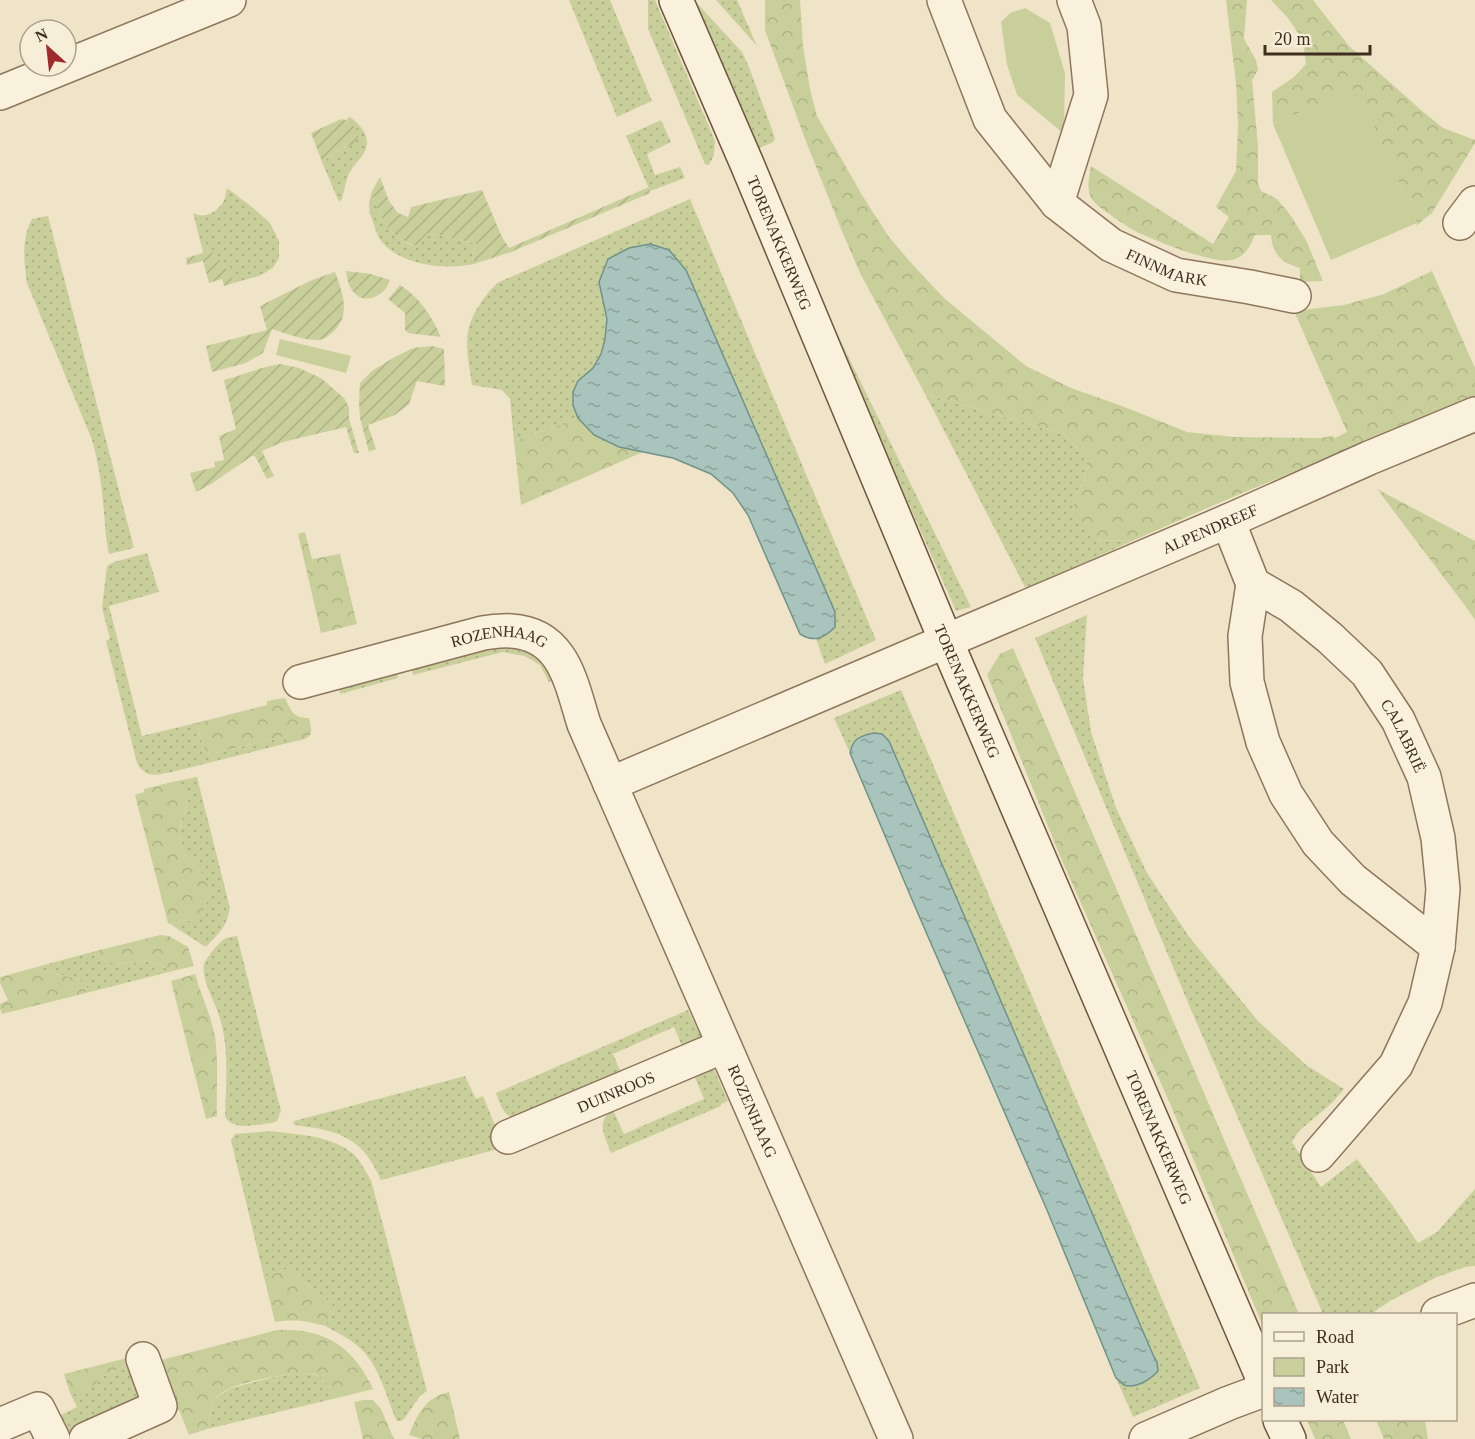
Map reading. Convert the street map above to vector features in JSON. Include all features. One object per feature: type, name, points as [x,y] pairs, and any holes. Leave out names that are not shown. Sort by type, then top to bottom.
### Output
[{"type":"street","points":[[0,93],[229,0]]},
{"type":"street","name":"TORENAKKERWEG","points":[[676,0],[946,641],[1262,1379]]},
{"type":"street","name":"FINNMARK","points":[[944,0],[990,119],[1057,203],[1111,245],[1176,275],[1294,296]]},
{"type":"street","points":[[1057,203],[1091,95],[1084,26],[1074,0]]},
{"type":"street","name":"ALPENDREEF","points":[[946,641],[1475,414]]},
{"type":"street","points":[[1228,521],[1253,584],[1245,636],[1247,682],[1263,742],[1286,794],[1318,843],[1353,880],[1438,947]]},
{"type":"street","name":"CALABRIË","points":[[1253,584],[1291,606],[1367,673],[1398,720],[1424,777],[1438,838],[1443,889],[1438,947],[1425,1003],[1396,1065],[1318,1155]]},
{"type":"street","name":"ROZENHAAG","points":[[300,681],[483,633],[512,631],[537,637],[556,651],[569,675],[584,724],[896,1439]]},
{"type":"street","points":[[610,784],[946,641]]},
{"type":"street","name":"DUINROOS","points":[[508,1137],[724,1046]]},
{"type":"street","points":[[1441,1313],[1475,1300]]},
{"type":"street","points":[[86,1439],[160,1406],[143,1359]]},
{"type":"street","points":[[1146,1439],[1262,1390]]},
{"type":"street","points":[[0,1425],[38,1409],[53,1439]]},
{"type":"street","points":[[1281,1421],[1289,1439]]},
{"type":"green space","points":[[569,0],[610,0],[652,101],[617,117]]},
{"type":"green space","points":[[648,0],[655,0],[715,141],[714,155],[709,165],[705,164],[648,29]]},
{"type":"green space","points":[[685,0],[694,0],[742,52],[773,132],[775,139],[773,142],[757,149],[711,37],[700,26]]},
{"type":"green space","points":[[716,0],[737,0],[757,46]]},
{"type":"green space","points":[[765,0],[800,0],[803,46],[817,116],[889,237],[944,298],[1026,366],[1071,388],[1187,432],[1234,437],[1320,438],[1333,436],[1335,438],[1347,432],[1294,311],[1344,305],[1384,294],[1432,271],[1475,368],[1475,396],[1132,541],[1096,540],[1080,522],[1073,508],[1085,478],[1087,464],[1082,454],[1064,434],[925,394],[860,273],[841,229],[765,30]]},
{"type":"green space","points":[[1226,0],[1247,0],[1244,39],[1256,60],[1258,70],[1252,80],[1258,146],[1258,183],[1261,191],[1277,199],[1291,216],[1306,240],[1323,281],[1300,282],[1300,268],[1279,257],[1273,247],[1271,235],[1255,235],[1245,252],[1235,259],[1201,256],[1135,231],[1097,205],[1089,194],[1091,166],[1213,244],[1229,217],[1216,207],[1236,171],[1238,126],[1236,83]]},
{"type":"green space","points":[[1271,0],[1313,0],[1349,46],[1421,110],[1443,128],[1475,140],[1432,213],[1416,226],[1417,223],[1357,88],[1273,124],[1272,92],[1294,77],[1306,64],[1303,40],[1287,17]]},
{"type":"green space","points":[[1025,8],[1050,23],[1065,73],[1064,134],[1017,95],[1007,65],[1001,22],[1010,13]]},
{"type":"green space","points":[[1357,87],[1417,223],[1331,260],[1273,124]]},
{"type":"green space","points":[[350,117],[362,128],[367,143],[364,153],[349,173],[342,199],[339,202],[322,162],[337,151],[352,145],[351,122],[346,120]]},
{"type":"green space","points":[[341,119],[351,122],[358,131],[358,137],[352,145],[337,151],[322,162],[311,133]]},
{"type":"green space","points":[[661,120],[671,142],[647,154],[655,175],[680,167],[685,178],[650,191],[626,136]]},
{"type":"green space","points":[[380,177],[389,201],[398,213],[408,217],[411,207],[482,190],[509,248],[649,187],[650,193],[511,252],[474,264],[472,255],[477,244],[427,234],[418,247],[393,233],[383,219],[371,193]]},
{"type":"green space","points":[[227,188],[270,223],[279,241],[279,258],[273,268],[259,276],[234,283],[217,258],[202,248],[193,213],[207,215],[212,213],[223,203]]},
{"type":"green space","points":[[371,193],[387,226],[399,238],[417,247],[427,234],[477,244],[472,255],[474,264],[436,266],[422,264],[398,255],[379,238],[369,209]]},
{"type":"green space","points":[[690,199],[876,640],[825,664],[816,639],[825,636],[835,612],[686,270],[669,250],[599,282],[607,319],[605,339],[601,354],[593,368],[578,381],[573,405],[578,418],[514,441],[510,399],[502,390],[472,385],[467,349],[469,327],[480,304],[497,283]]},
{"type":"green space","points":[[48,216],[134,548],[109,554],[100,478],[92,440],[27,283],[24,251],[26,234],[32,219]]},
{"type":"green space","points":[[202,248],[213,253],[234,283],[224,286],[222,279],[209,283],[203,261],[187,265],[186,258],[203,253]]},
{"type":"green space","points":[[346,271],[371,274],[390,280],[379,295],[368,299],[362,298],[351,288]]},
{"type":"green space","points":[[335,272],[344,309],[340,323],[329,335],[314,340],[272,329],[263,353],[246,363],[212,372],[206,346],[267,330],[260,306],[312,280]]},
{"type":"green space","points":[[400,285],[424,308],[441,337],[408,333],[405,330],[405,313],[388,299]]},
{"type":"green space","points":[[819,301],[822,303],[971,607],[956,611]]},
{"type":"green space","points":[[280,339],[351,356],[346,373],[276,355]]},
{"type":"green space","points":[[432,346],[444,349],[445,386],[417,381],[409,404],[395,415],[368,425],[376,449],[369,452],[360,418],[360,383],[373,370],[395,357],[413,348]]},
{"type":"green space","points":[[280,364],[299,368],[321,378],[344,398],[349,407],[349,419],[359,453],[354,453],[346,427],[283,442],[262,451],[274,476],[267,479],[255,456],[252,456],[196,492],[190,473],[215,467],[214,462],[224,460],[219,436],[236,429],[224,380]]},
{"type":"green space","points":[[925,394],[1064,434],[1082,454],[1087,464],[1085,478],[1076,496],[1096,540],[1132,541],[1026,589]]},
{"type":"green space","points":[[578,418],[594,435],[619,447],[643,452],[521,505],[514,441]]},
{"type":"green space","points":[[1377,489],[1475,541],[1475,620],[1469,611]]},
{"type":"green space","points":[[305,532],[312,559],[340,554],[357,624],[321,633],[298,534]]},
{"type":"green space","points":[[147,553],[159,592],[109,606],[142,736],[196,723],[206,755],[287,736],[296,741],[161,774],[148,774],[140,768],[106,641],[110,639],[102,608],[107,566]]},
{"type":"green space","points":[[1087,615],[1083,678],[1091,732],[1116,808],[1147,873],[1190,938],[1258,1021],[1306,1065],[1344,1089],[1332,1103],[1299,1131],[1292,1142],[1321,1187],[1357,1159],[1418,1243],[1437,1232],[1475,1189],[1475,1266],[1465,1267],[1437,1277],[1390,1301],[1372,1313],[1323,1313],[1189,1005],[1035,638]]},
{"type":"green space","points":[[504,643],[531,649],[558,679],[549,682],[540,665],[525,656],[503,652],[413,675],[411,666]]},
{"type":"green space","points":[[1013,648],[1299,1313],[1262,1313],[1262,1324],[1171,1106],[1060,856],[987,675],[1000,654]]},
{"type":"green space","points":[[396,668],[398,678],[340,694],[338,683]]},
{"type":"green space","points":[[901,690],[1200,1388],[1133,1417],[1116,1378],[1129,1385],[1142,1382],[1152,1378],[1157,1362],[852,745],[850,753],[834,718]]},
{"type":"green space","points":[[285,698],[293,713],[299,717],[309,718],[311,732],[309,737],[296,741],[287,736],[206,755],[196,723],[267,705],[267,701]]},
{"type":"green space","points":[[197,777],[230,908],[224,925],[206,947],[170,924],[193,920],[202,915],[210,893],[210,886],[183,852],[179,830],[188,802],[186,796],[172,782]]},
{"type":"green space","points":[[172,782],[186,796],[188,802],[179,829],[183,852],[210,886],[210,893],[202,915],[193,920],[170,924],[135,795],[144,792],[144,789]]},
{"type":"green space","points":[[160,935],[169,936],[188,947],[194,966],[173,971],[147,961],[121,964],[108,962],[92,952]]},
{"type":"green space","points":[[237,936],[281,1111],[277,1121],[272,1123],[239,1126],[228,1121],[225,1116],[226,1049],[221,1023],[206,982],[204,965],[221,942],[226,938]]},
{"type":"green space","points":[[92,952],[108,962],[121,964],[147,961],[173,971],[86,993],[87,985],[78,979],[33,968]]},
{"type":"green space","points":[[33,968],[78,979],[87,985],[86,993],[2,1014],[0,1004],[8,1000],[0,983],[0,977]]},
{"type":"green space","points":[[195,974],[211,1021],[216,1047],[217,1116],[206,1119],[171,981]]},
{"type":"green space","points":[[688,1010],[704,1043],[684,1051],[674,1027],[613,1054],[623,1077],[516,1120],[505,1112],[501,1105],[496,1093]]},
{"type":"green space","points":[[713,1067],[728,1101],[611,1153],[603,1130],[604,1119],[608,1114],[613,1110],[624,1134],[704,1099],[694,1075]]},
{"type":"green space","points":[[465,1076],[476,1099],[483,1096],[503,1145],[502,1148],[381,1180],[365,1153],[351,1141],[333,1132],[293,1124],[294,1121]]},
{"type":"green space","points":[[271,1131],[324,1139],[343,1147],[358,1158],[371,1180],[427,1391],[420,1396],[401,1421],[397,1421],[377,1372],[367,1356],[353,1342],[325,1326],[333,1312],[333,1304],[287,1269],[264,1277],[231,1140],[235,1134]]},
{"type":"green space","points":[[287,1269],[333,1304],[333,1312],[325,1326],[300,1321],[275,1322],[264,1277]]},
{"type":"green space","points":[[277,1330],[309,1332],[335,1343],[356,1361],[373,1389],[337,1398],[324,1380],[312,1374],[289,1375],[248,1382],[230,1388],[214,1399],[207,1429],[189,1435],[179,1410],[170,1413],[165,1403],[161,1360]]},
{"type":"green space","points":[[127,1358],[130,1363],[104,1376],[82,1394],[70,1393],[64,1374]]},
{"type":"green space","points":[[130,1363],[148,1393],[73,1434],[67,1434],[57,1418],[77,1407],[70,1393],[74,1394],[89,1389],[104,1376]]},
{"type":"green space","points":[[298,1373],[313,1374],[322,1378],[337,1398],[207,1429],[214,1399],[231,1388]]},
{"type":"green space","points":[[449,1392],[460,1439],[422,1439],[409,1435],[415,1420],[428,1402]]},
{"type":"green space","points":[[373,1400],[381,1409],[394,1439],[363,1439],[354,1402]]},
{"type":"green space","points":[[1307,1421],[1343,1421],[1351,1439],[1315,1439]]},
{"type":"green space","points":[[1376,1421],[1425,1421],[1428,1439],[1384,1439]]},
{"type":"water","points":[[650,244],[669,250],[686,270],[835,612],[835,627],[819,638],[805,637],[800,634],[748,515],[733,493],[711,474],[673,458],[619,447],[594,435],[578,418],[573,405],[573,392],[578,381],[593,368],[601,354],[605,339],[607,319],[599,282],[608,259],[629,248]]},
{"type":"water","points":[[874,733],[882,734],[889,741],[1157,1362],[1158,1371],[1138,1384],[1124,1385],[1116,1378],[1047,1210],[850,753],[858,738]]}]
